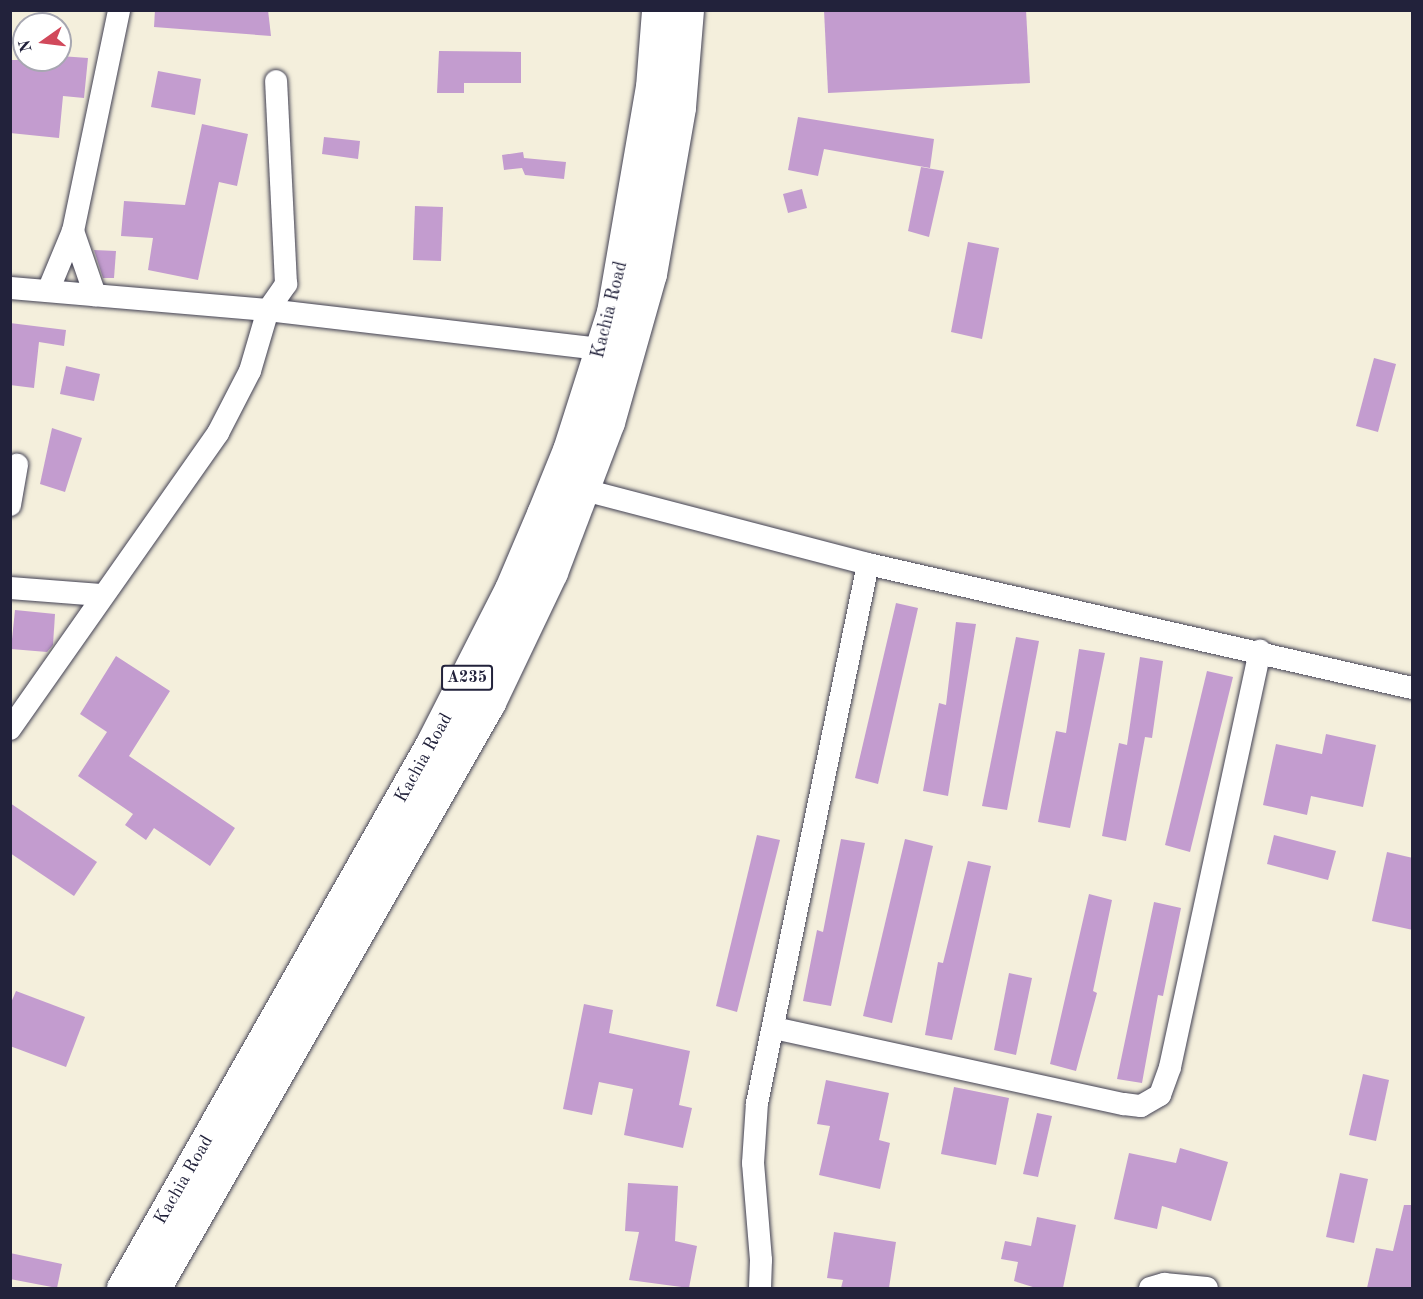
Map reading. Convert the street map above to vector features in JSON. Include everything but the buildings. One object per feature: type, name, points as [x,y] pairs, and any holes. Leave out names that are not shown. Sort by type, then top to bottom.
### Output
[{"type":"highway","name":"Kachia Road","points":[[123,1288],[471,671],[543,514],[613,312],[639,173],[652,87],[658,10]]},
{"type":"highway","name":"Kachia Road","points":[[154,1288],[489,702],[522,638],[584,490],[615,400],[650,274],[679,107],[687,10]]},
{"type":"street","points":[[48,291],[73,231],[118,10]]},
{"type":"street","points":[[10,729],[101,595],[218,433],[249,371],[268,310],[286,284],[276,81]]},
{"type":"street","points":[[73,231],[95,295]]},
{"type":"street","points":[[10,288],[268,310],[602,349]]},
{"type":"street","points":[[10,505],[17,465]]},
{"type":"street","points":[[584,490],[868,564],[1260,651],[1413,688]]},
{"type":"street","points":[[760,1288],[761,1260],[753,1163],[757,1103],[868,564]]},
{"type":"street","points":[[10,588],[101,595]]},
{"type":"street","points":[[774,1028],[1124,1104],[1141,1106],[1160,1095],[1170,1067],[1260,651]]},
{"type":"street","points":[[1150,1288],[1164,1284],[1207,1288]]}]
